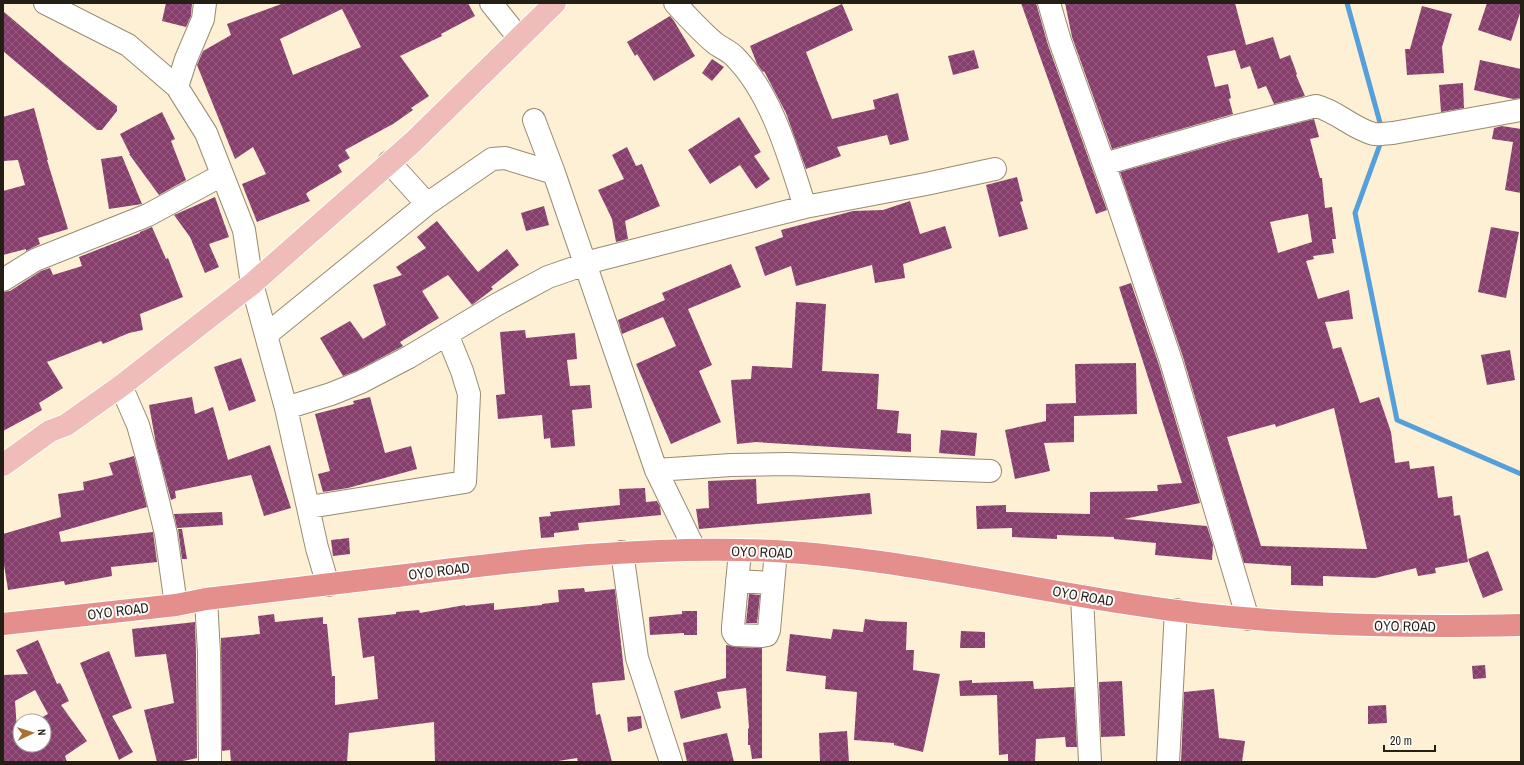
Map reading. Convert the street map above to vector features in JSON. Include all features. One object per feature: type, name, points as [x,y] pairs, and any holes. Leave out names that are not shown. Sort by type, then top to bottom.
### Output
[{"type":"highway","name":"OYO ROAD","points":[[3,624],[176,605],[206,599],[507,562],[622,552],[695,550],[776,552],[833,556],[925,569],[1082,596],[1248,619],[1328,624],[1448,627],[1521,625]]},
{"type":"main road","points":[[3,479],[46,446],[66,425],[121,386],[252,284],[413,142],[555,3]]},
{"type":"main road","points":[[3,465],[50,431],[66,425]]},
{"type":"street","points":[[45,3],[128,45],[177,87],[206,133],[244,230],[252,284],[286,408],[317,548],[328,585]]},
{"type":"street","points":[[177,87],[186,59],[203,20],[205,3]]},
{"type":"street","points":[[491,3],[519,38]]},
{"type":"street","points":[[675,3],[715,43],[733,55],[750,75],[769,108],[794,171],[805,207]]},
{"type":"street","points":[[1049,3],[1060,41],[1104,164],[1171,361],[1248,619]]},
{"type":"street","points":[[1104,164],[1233,127],[1316,106],[1325,108],[1362,130],[1384,134],[1521,110]]},
{"type":"street","points":[[534,120],[656,470],[695,550]]},
{"type":"street","points":[[266,335],[427,204],[492,159],[505,158],[554,174]]},
{"type":"street","points":[[389,162],[427,204]]},
{"type":"street","points":[[286,408],[331,394],[361,382],[409,357],[496,305],[548,277],[585,265],[805,207],[995,169]]},
{"type":"street","points":[[3,280],[35,260],[148,215],[222,175]]},
{"type":"street","points":[[309,507],[465,482],[469,394],[462,371],[447,334]]},
{"type":"street","points":[[121,386],[138,426],[153,480],[166,534],[176,605]]},
{"type":"street","points":[[656,470],[731,465],[787,464],[990,471]]},
{"type":"street","points":[[740,551],[733,632],[735,635],[762,636],[767,635],[769,630],[776,552]]},
{"type":"street","points":[[622,552],[637,658],[671,762]]},
{"type":"street","points":[[737,581],[773,583]]},
{"type":"street","points":[[1082,596],[1090,762]]},
{"type":"street","points":[[206,599],[209,653],[210,762]]},
{"type":"street","points":[[1168,762],[1176,610]]},
{"type":"building","points":[[166,3],[192,3],[191,16],[186,27],[162,21]]},
{"type":"building","points":[[284,3],[468,3],[475,16],[441,34],[442,36],[400,56],[429,96],[411,108],[413,110],[393,124],[345,150],[350,158],[338,165],[342,172],[308,192],[306,194],[310,201],[257,222],[242,184],[266,174],[253,147],[235,159],[197,65],[203,51],[231,35],[227,24]],"holes":[[[342,9],[361,47],[293,75],[280,39]]]},
{"type":"building","points":[[1021,3],[1036,3],[1048,45],[1107,210],[1096,214]]},
{"type":"building","points":[[1065,3],[1235,3],[1246,45],[1273,37],[1280,59],[1290,55],[1297,74],[1296,75],[1305,96],[1274,104],[1266,86],[1258,89],[1250,66],[1241,69],[1235,50],[1207,56],[1215,87],[1228,84],[1231,98],[1229,99],[1233,114],[1112,149],[1072,37]]},
{"type":"building","points":[[1487,3],[1521,3],[1521,10],[1511,41],[1478,30]]},
{"type":"building","points":[[842,4],[853,30],[806,52],[832,119],[875,109],[873,100],[898,93],[909,140],[890,145],[887,135],[837,147],[841,156],[806,169],[786,113],[764,71],[763,72],[757,64],[750,46]]},
{"type":"building","points":[[1422,6],[1452,14],[1442,47],[1444,73],[1407,75],[1405,49],[1410,49]]},
{"type":"building","points":[[3,11],[117,106],[117,111],[102,130],[97,130],[3,51]]},
{"type":"building","points":[[670,16],[695,56],[654,81],[637,54],[635,56],[627,42]]},
{"type":"building","points":[[974,50],[979,68],[953,75],[948,56]]},
{"type":"building","points":[[712,59],[724,67],[712,81],[702,73]]},
{"type":"building","points":[[1480,60],[1521,69],[1521,98],[1513,99],[1474,90]]},
{"type":"building","points":[[1463,83],[1464,108],[1441,112],[1439,85]]},
{"type":"building","points":[[34,108],[47,160],[68,229],[38,238],[40,244],[26,251],[26,249],[3,255],[3,191],[25,185],[18,160],[3,161],[3,117]]},
{"type":"building","points":[[162,112],[175,139],[171,141],[186,180],[159,195],[129,154],[120,134]]},
{"type":"building","points":[[739,117],[761,152],[754,156],[770,179],[756,189],[740,165],[710,184],[688,150]]},
{"type":"building","points":[[1314,119],[1319,137],[1310,139],[1320,178],[1322,178],[1325,208],[1332,207],[1336,239],[1332,239],[1334,253],[1313,256],[1314,259],[1306,261],[1318,299],[1349,290],[1353,319],[1325,322],[1333,349],[1341,347],[1360,403],[1379,397],[1391,432],[1395,463],[1409,461],[1410,469],[1434,466],[1438,498],[1452,496],[1454,516],[1460,515],[1468,562],[1435,568],[1436,573],[1418,576],[1416,568],[1375,578],[1323,576],[1323,586],[1291,585],[1291,566],[1244,563],[1183,357],[1120,172],[1236,139]],"holes":[[[1308,214],[1312,242],[1278,253],[1270,222]],[[1334,408],[1367,549],[1261,546],[1227,437],[1275,424],[1276,427]]]},
{"type":"building","points":[[1502,126],[1521,129],[1521,193],[1505,190],[1513,142],[1492,139],[1494,128]]},
{"type":"building","points":[[627,147],[636,166],[642,164],[660,206],[625,221],[628,239],[616,242],[612,219],[598,190],[624,179],[612,155]]},
{"type":"building","points":[[122,156],[142,204],[109,209],[101,159]]},
{"type":"building","points":[[1017,177],[1023,201],[1020,202],[1028,229],[999,237],[986,185]]},
{"type":"building","points":[[215,197],[229,237],[209,244],[219,267],[205,273],[190,237],[174,215]]},
{"type":"building","points":[[910,201],[920,234],[945,226],[952,248],[903,264],[905,278],[875,283],[872,265],[796,286],[791,266],[765,276],[755,247],[783,237],[781,230],[853,211],[883,210]]},
{"type":"building","points":[[544,206],[549,225],[526,231],[521,213]]},
{"type":"building","points":[[437,221],[478,272],[507,249],[519,265],[491,287],[493,289],[472,305],[448,275],[422,291],[439,318],[400,342],[403,346],[356,371],[343,376],[320,338],[350,321],[363,339],[386,325],[373,285],[402,275],[396,267],[426,248],[417,237]]},
{"type":"building","points":[[152,227],[166,259],[168,258],[183,297],[140,314],[143,330],[129,333],[103,344],[101,341],[47,362],[63,388],[39,403],[42,410],[3,431],[3,292],[10,291],[41,271],[50,268],[53,275],[82,266],[79,257]]},
{"type":"building","points":[[1491,227],[1519,232],[1506,298],[1478,292]]},
{"type":"building","points":[[731,264],[741,287],[688,309],[712,365],[699,371],[721,422],[671,444],[636,364],[676,346],[663,317],[622,334],[618,320],[665,300],[662,293]]},
{"type":"building","points":[[1131,283],[1159,365],[1200,503],[1124,519],[1207,526],[1213,545],[1212,560],[1155,555],[1156,543],[1114,539],[1114,537],[1057,535],[1057,539],[1012,537],[1012,528],[977,529],[976,506],[1006,505],[1006,512],[1090,514],[1090,492],[1158,491],[1157,485],[1182,483],[1119,287]]},
{"type":"building","points":[[796,302],[826,304],[822,371],[879,374],[877,409],[899,411],[897,433],[911,434],[911,452],[756,442],[737,444],[731,380],[751,379],[752,366],[792,368]]},
{"type":"building","points":[[525,330],[526,338],[575,333],[577,359],[567,360],[570,386],[590,385],[592,408],[572,410],[575,446],[551,448],[550,438],[544,439],[542,415],[498,419],[496,395],[505,394],[500,332]]},
{"type":"building","points":[[1510,350],[1515,380],[1487,385],[1481,355]]},
{"type":"building","points":[[241,358],[256,401],[229,411],[214,367]]},
{"type":"building","points":[[1136,363],[1137,414],[1074,416],[1074,442],[1044,443],[1050,471],[1015,479],[1005,430],[1046,421],[1046,404],[1076,403],[1075,364]]},
{"type":"building","points":[[192,397],[195,414],[213,407],[228,460],[270,445],[291,508],[264,516],[251,475],[175,491],[176,498],[171,500],[156,444],[149,405]]},
{"type":"building","points":[[370,397],[385,453],[411,446],[417,469],[348,488],[323,492],[318,474],[330,471],[315,414],[354,404],[353,401]]},
{"type":"building","points":[[941,430],[977,433],[975,456],[939,453]]},
{"type":"building","points":[[134,456],[147,507],[59,532],[61,542],[153,532],[157,562],[111,567],[112,576],[65,585],[64,581],[8,590],[3,558],[3,534],[61,517],[58,494],[84,490],[83,482],[113,475],[109,463]]},
{"type":"building","points":[[756,479],[757,504],[870,493],[872,514],[699,529],[696,509],[709,508],[708,481]]},
{"type":"building","points":[[645,488],[646,502],[657,501],[660,506],[661,515],[578,523],[579,530],[554,533],[554,537],[541,538],[539,517],[551,516],[550,512],[620,505],[619,489]]},
{"type":"building","points":[[222,512],[223,525],[177,528],[174,514]]},
{"type":"building","points":[[178,529],[182,529],[187,559],[182,559]]},
{"type":"building","points":[[349,538],[350,554],[333,556],[331,540]]},
{"type":"building","points":[[1488,551],[1503,590],[1483,598],[1468,559]]},
{"type":"building","points":[[584,588],[585,592],[615,589],[625,680],[592,683],[596,715],[600,714],[612,762],[578,762],[577,758],[552,762],[435,762],[434,722],[349,733],[347,762],[231,762],[230,750],[222,751],[221,638],[260,634],[258,616],[274,614],[275,622],[323,617],[323,624],[327,624],[332,676],[335,676],[335,705],[378,699],[374,656],[363,658],[358,618],[419,610],[420,613],[465,605],[494,603],[494,610],[542,605],[559,602],[558,590]]},
{"type":"building","points":[[749,594],[760,595],[757,623],[746,623]]},
{"type":"building","points":[[682,611],[697,611],[697,635],[684,635],[684,633],[650,635],[649,617],[682,614]]},
{"type":"building","points":[[865,619],[907,622],[906,650],[914,650],[913,670],[940,674],[923,752],[894,745],[894,743],[854,740],[857,692],[825,689],[826,676],[786,671],[790,634],[831,639],[833,629],[863,632]]},
{"type":"building","points":[[195,622],[197,758],[179,762],[157,762],[144,710],[174,703],[166,654],[135,657],[132,629]]},
{"type":"building","points":[[961,631],[985,632],[985,648],[960,648]]},
{"type":"building","points":[[38,640],[57,684],[60,683],[69,701],[61,705],[87,741],[65,756],[67,762],[3,762],[3,675],[28,674],[16,650]]},
{"type":"building","points":[[726,645],[735,647],[762,648],[762,758],[752,759],[750,745],[748,745],[749,728],[746,688],[717,692],[721,708],[681,719],[674,691],[726,678]]},
{"type":"building","points":[[109,651],[132,708],[112,716],[133,752],[119,760],[80,663]]},
{"type":"building","points":[[1485,665],[1486,678],[1473,679],[1472,666]]},
{"type":"building","points":[[972,680],[972,683],[1033,681],[1034,689],[1074,687],[1077,747],[1066,747],[1065,737],[1036,739],[1035,762],[1008,762],[1008,754],[999,755],[997,695],[960,696],[959,681]]},
{"type":"building","points":[[1122,681],[1125,736],[1101,737],[1099,682]]},
{"type":"building","points":[[1214,689],[1219,738],[1245,741],[1242,762],[1181,762],[1184,692]]},
{"type":"building","points":[[1386,705],[1387,723],[1368,724],[1368,706]]},
{"type":"building","points":[[641,716],[642,728],[628,732],[627,717]]},
{"type":"building","points":[[847,731],[849,762],[820,762],[819,733]]},
{"type":"building","points":[[727,733],[734,762],[687,762],[683,743]]},
{"type":"waterway","points":[[1347,3],[1382,130]]},
{"type":"waterway","points":[[1382,139],[1355,213],[1397,420],[1521,474]]}]
